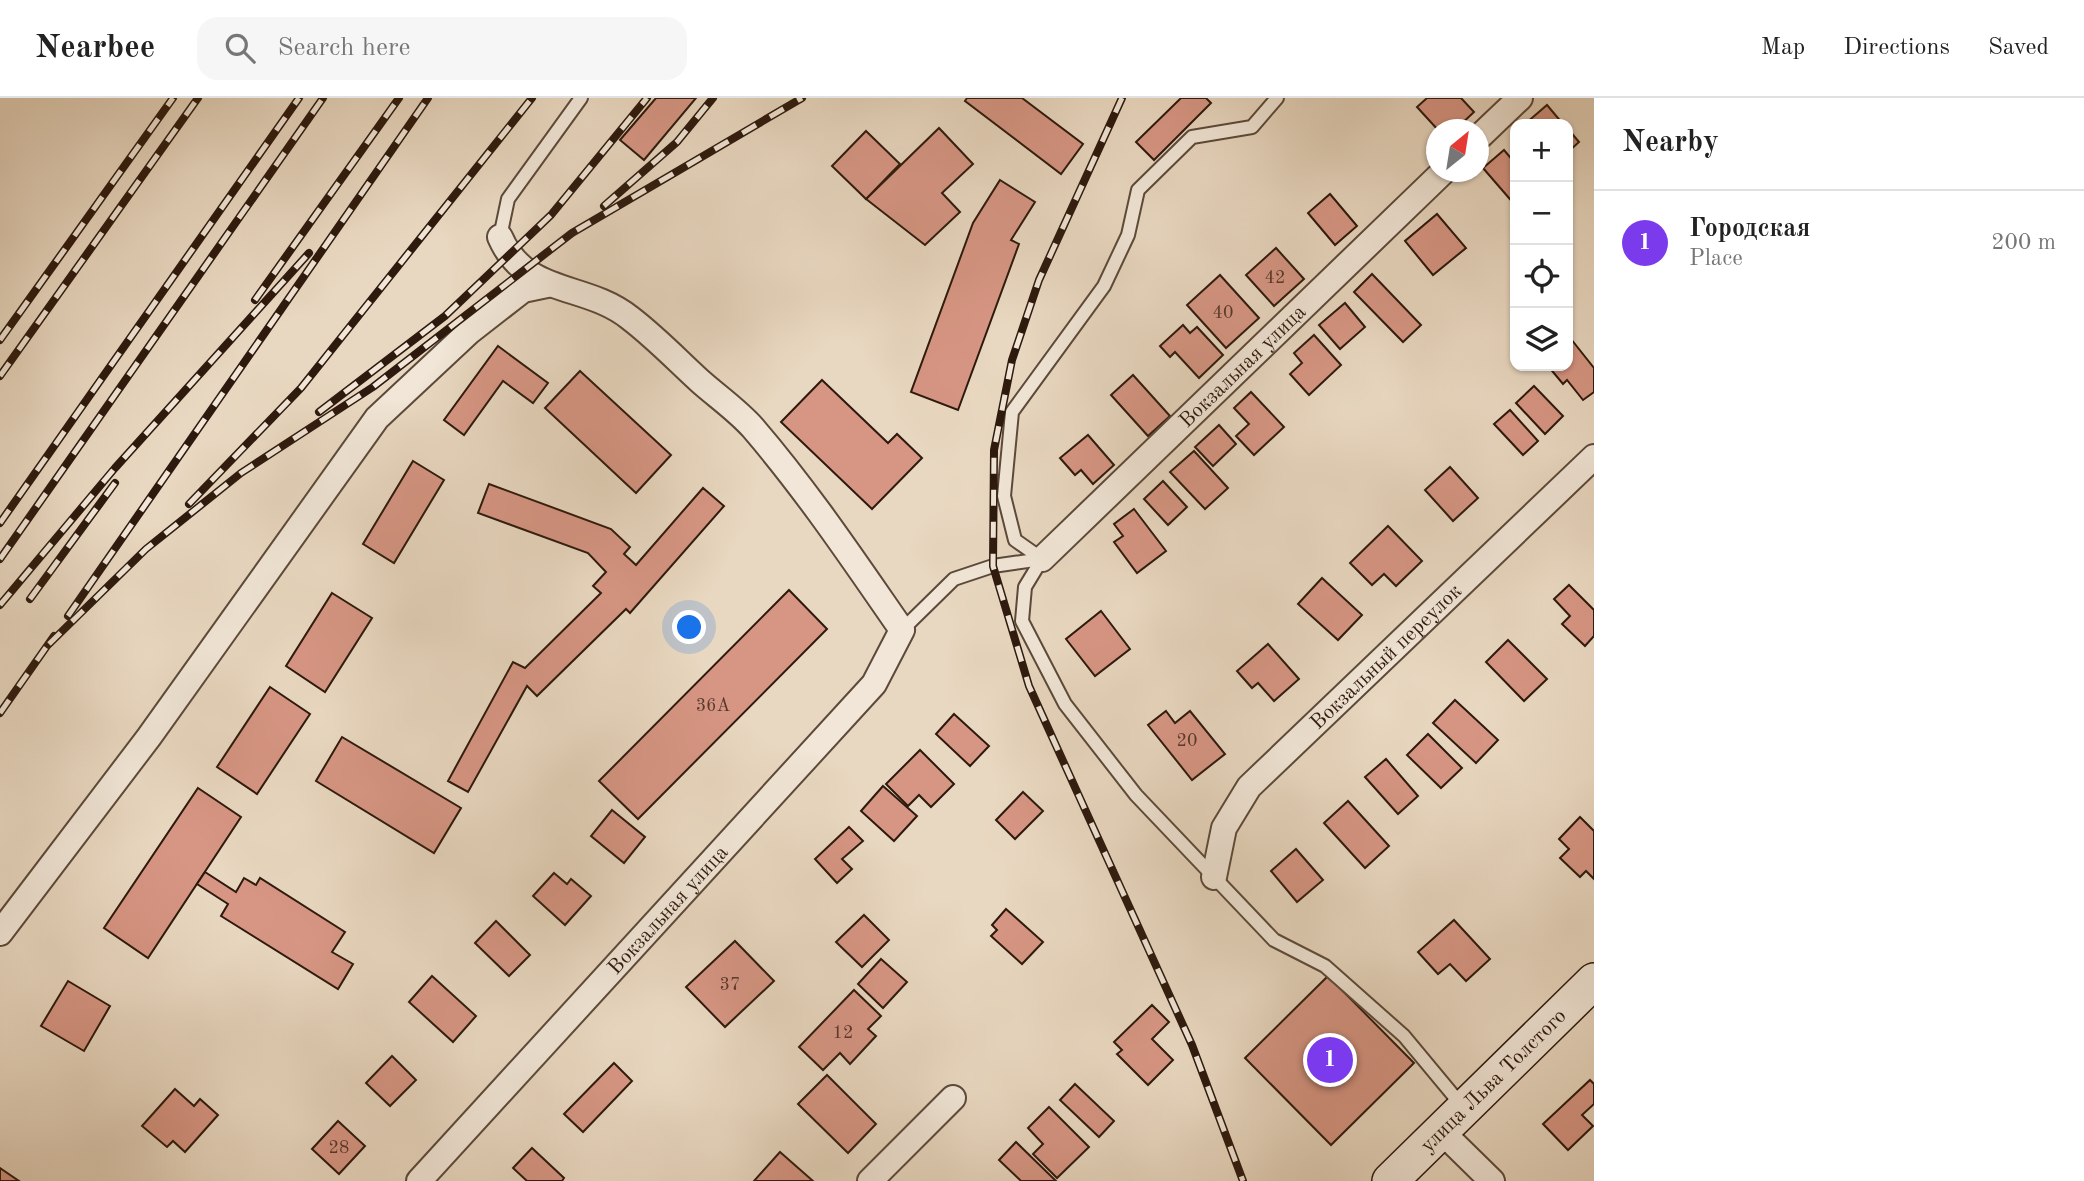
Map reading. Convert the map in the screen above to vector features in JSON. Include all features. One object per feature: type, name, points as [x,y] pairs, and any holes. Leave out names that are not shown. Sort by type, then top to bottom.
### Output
[{"type":"street","points":[[1489,128],[1520,98]]},
{"type":"street","name":"Вокзальная улица","points":[[1042,559],[1433,182]]},
{"type":"street","points":[[500,237],[508,256],[523,270],[547,285],[600,298],[629,317],[751,426],[820,511],[902,630]]},
{"type":"street","points":[[0,933],[149,737],[377,418],[469,332],[523,290],[547,285]]},
{"type":"street","name":"Вокзальный переулок","points":[[1214,877],[1224,828],[1250,787],[1594,457]]},
{"type":"street","name":"Вокзальная улица","points":[[419,1181],[874,684],[902,630]]},
{"type":"street","name":"улица Льва Толстого","points":[[1390,1181],[1594,981]]},
{"type":"street","points":[[870,1181],[953,1098]]},
{"type":"street","points":[[1452,1120],[1492,1181]]},
{"type":"lane","points":[[500,237],[508,199],[581,98]]},
{"type":"lane","points":[[1042,559],[1015,540],[1004,496],[1012,412],[1104,286],[1128,235],[1138,190],[1192,137],[1252,127],[1277,98]]},
{"type":"lane","points":[[902,630],[954,579],[993,566],[1042,559]]},
{"type":"lane","points":[[1042,559],[1025,587],[1022,621],[1065,704],[1136,795],[1274,940],[1325,966],[1404,1036],[1452,1120]]},
{"type":"building","points":[[656,98],[696,98],[644,160],[620,140]]},
{"type":"building","points":[[967,98],[1022,98],[1083,144],[1061,174],[965,101]]},
{"type":"building","points":[[1181,98],[1206,98],[1211,103],[1154,160],[1136,142]]},
{"type":"building","points":[[1427,98],[1461,98],[1474,112],[1467,119],[1428,119],[1417,107]]},
{"type":"building","points":[[1547,105],[1559,119],[1531,119]]},
{"type":"building","points":[[939,128],[973,164],[942,193],[960,212],[925,245],[866,199]]},
{"type":"building","points":[[866,131],[900,164],[866,199],[832,166]]},
{"type":"building","points":[[1573,135],[1579,142],[1573,147]]},
{"type":"building","points":[[1504,150],[1510,157],[1510,199],[1489,175],[1489,163]]},
{"type":"building","points":[[1000,180],[1035,202],[1011,240],[1019,244],[958,410],[911,392],[973,223]]},
{"type":"building","points":[[1330,194],[1357,226],[1335,245],[1308,213]]},
{"type":"building","points":[[1437,214],[1466,248],[1433,275],[1405,241]]},
{"type":"building","points":[[1276,248],[1304,279],[1274,306],[1246,275]]},
{"type":"building","points":[[1372,274],[1421,325],[1403,342],[1354,292]]},
{"type":"building","points":[[1220,275],[1259,318],[1226,348],[1187,305]]},
{"type":"building","points":[[1345,303],[1365,327],[1340,349],[1319,325]]},
{"type":"building","points":[[1183,325],[1190,333],[1197,327],[1223,355],[1199,378],[1175,352],[1170,357],[1160,346]]},
{"type":"building","points":[[1314,335],[1341,365],[1309,395],[1290,374],[1302,363],[1294,353]]},
{"type":"building","points":[[1573,342],[1594,368],[1594,392],[1583,400],[1567,380],[1563,384],[1552,371],[1573,371]]},
{"type":"building","points":[[498,346],[548,383],[533,403],[503,381],[464,435],[444,420]]},
{"type":"building","points":[[580,371],[671,455],[636,493],[545,408]]},
{"type":"building","points":[[1133,375],[1170,416],[1148,436],[1111,395]]},
{"type":"building","points":[[822,380],[888,443],[897,434],[922,458],[872,509],[781,422]]},
{"type":"building","points":[[1534,386],[1563,416],[1545,434],[1516,403]]},
{"type":"building","points":[[1251,392],[1284,427],[1254,455],[1236,436],[1249,424],[1234,408]]},
{"type":"building","points":[[1510,410],[1538,441],[1523,455],[1494,424]]},
{"type":"building","points":[[1219,425],[1236,444],[1213,466],[1195,447]]},
{"type":"building","points":[[1088,435],[1114,465],[1093,484],[1081,470],[1075,475],[1060,458]]},
{"type":"building","points":[[1194,451],[1228,488],[1205,509],[1170,472]]},
{"type":"building","points":[[413,461],[444,480],[394,563],[363,544]]},
{"type":"building","points":[[1450,467],[1478,498],[1453,521],[1425,490]]},
{"type":"building","points":[[1163,481],[1187,507],[1168,525],[1144,499]]},
{"type":"building","points":[[489,484],[611,529],[630,547],[624,554],[636,565],[703,488],[724,506],[630,613],[626,609],[537,696],[527,686],[468,792],[448,781],[513,662],[525,668],[601,593],[593,586],[606,572],[588,553],[478,513]]},
{"type":"building","points":[[1134,509],[1166,551],[1137,573],[1114,542],[1123,536],[1114,524]]},
{"type":"building","points":[[1388,526],[1422,561],[1396,586],[1384,574],[1372,585],[1350,563]]},
{"type":"building","points":[[1322,578],[1362,615],[1338,640],[1298,604]]},
{"type":"building","points":[[1569,585],[1594,610],[1594,636],[1585,646],[1562,624],[1570,616],[1554,599]]},
{"type":"building","points":[[789,590],[827,629],[638,819],[599,781]]},
{"type":"building","points":[[332,593],[372,618],[325,692],[286,666]]},
{"type":"building","points":[[1101,611],[1130,649],[1095,676],[1066,639]]},
{"type":"building","points":[[1508,640],[1547,679],[1524,701],[1486,662]]},
{"type":"building","points":[[1268,644],[1299,679],[1274,701],[1258,683],[1252,688],[1237,671]]},
{"type":"building","points":[[270,687],[310,714],[257,794],[217,767]]},
{"type":"building","points":[[1455,700],[1498,740],[1476,763],[1433,723]]},
{"type":"building","points":[[1166,711],[1175,723],[1190,711],[1225,754],[1192,780],[1148,725]]},
{"type":"building","points":[[954,714],[989,746],[970,766],[936,734]]},
{"type":"building","points":[[1428,734],[1462,768],[1441,788],[1407,755]]},
{"type":"building","points":[[342,737],[461,808],[434,853],[316,781]]},
{"type":"building","points":[[920,750],[954,784],[931,807],[919,795],[908,806],[886,784]]},
{"type":"building","points":[[1386,759],[1418,796],[1398,814],[1365,777]]},
{"type":"building","points":[[883,786],[917,816],[894,841],[861,811]]},
{"type":"building","points":[[198,788],[241,817],[148,958],[104,928]]},
{"type":"building","points":[[1023,792],[1043,811],[1015,839],[996,820]]},
{"type":"building","points":[[1348,801],[1389,846],[1365,868],[1324,823]]},
{"type":"building","points":[[612,810],[645,837],[624,863],[591,836]]},
{"type":"building","points":[[1580,817],[1594,831],[1594,879],[1586,871],[1580,877],[1560,858],[1569,849],[1559,839]]},
{"type":"building","points":[[849,827],[863,841],[842,859],[852,869],[837,883],[815,859]]},
{"type":"building","points":[[1296,849],[1323,880],[1297,902],[1271,871]]},
{"type":"building","points":[[205,872],[236,892],[244,878],[256,885],[260,878],[345,932],[332,952],[353,964],[338,989],[221,916],[228,904],[197,884]]},
{"type":"building","points":[[554,873],[567,884],[571,879],[591,896],[565,925],[533,896]]},
{"type":"building","points":[[1006,909],[1043,942],[1022,964],[991,936],[997,930],[992,925]]},
{"type":"building","points":[[864,915],[889,940],[862,967],[836,942]]},
{"type":"building","points":[[1454,920],[1490,959],[1466,981],[1450,964],[1438,974],[1418,952]]},
{"type":"building","points":[[496,921],[530,955],[509,976],[475,943]]},
{"type":"building","points":[[735,941],[774,981],[725,1027],[686,987]]},
{"type":"building","points":[[881,959],[907,982],[883,1008],[858,984]]},
{"type":"building","points":[[432,976],[476,1016],[453,1042],[409,1002]]},
{"type":"building","points":[[1328,976],[1414,1063],[1331,1145],[1245,1058]]},
{"type":"building","points":[[68,981],[110,1006],[84,1051],[41,1026]]},
{"type":"building","points":[[854,990],[881,1016],[868,1029],[876,1036],[850,1064],[840,1053],[823,1070],[799,1047]]},
{"type":"building","points":[[1152,1005],[1169,1022],[1152,1039],[1173,1060],[1148,1085],[1117,1054],[1122,1050],[1114,1042]]},
{"type":"building","points":[[392,1056],[416,1080],[390,1106],[366,1083]]},
{"type":"building","points":[[614,1063],[632,1081],[583,1132],[564,1114]]},
{"type":"building","points":[[827,1075],[876,1124],[848,1153],[798,1104]]},
{"type":"building","points":[[1590,1080],[1594,1084],[1594,1104],[1582,1115],[1593,1126],[1568,1150],[1543,1124]]},
{"type":"building","points":[[1075,1084],[1114,1121],[1099,1137],[1060,1100]]},
{"type":"building","points":[[175,1089],[194,1106],[200,1099],[218,1115],[185,1152],[173,1141],[167,1147],[142,1126]]},
{"type":"building","points":[[1049,1107],[1089,1147],[1057,1178],[1033,1154],[1043,1144],[1028,1128]]},
{"type":"building","points":[[338,1121],[365,1146],[339,1174],[312,1149]]},
{"type":"building","points":[[1016,1142],[1056,1181],[1021,1181],[999,1160]]},
{"type":"building","points":[[532,1148],[564,1178],[562,1181],[527,1181],[513,1168]]},
{"type":"building","points":[[780,1152],[813,1181],[754,1181]]},
{"type":"building","points":[[0,1168],[19,1181],[0,1181]]},
{"type":"railway","points":[[0,340],[173,98]]},
{"type":"railway","points":[[0,376],[198,98]]},
{"type":"railway","points":[[0,523],[299,98]]},
{"type":"railway","points":[[0,559],[323,98]]},
{"type":"railway","points":[[255,300],[399,98]]},
{"type":"railway","points":[[68,616],[428,98]]},
{"type":"railway","points":[[189,504],[301,388],[532,98]]},
{"type":"railway","points":[[319,412],[445,316],[551,215],[647,98]]},
{"type":"railway","points":[[604,206],[677,142],[713,98]]},
{"type":"railway","points":[[49,644],[146,549],[241,473],[373,387],[572,233],[802,98]]},
{"type":"railway","points":[[1122,98],[1039,280],[1012,360],[994,450],[993,566],[1029,686],[1192,1045],[1243,1181]]},
{"type":"railway","points":[[0,605],[115,468],[309,253]]},
{"type":"railway","points":[[30,599],[115,483]]},
{"type":"railway","points":[[0,713],[54,636]]},
{"type":"place","name":"Городская","points":[[1330,1060]]}]
